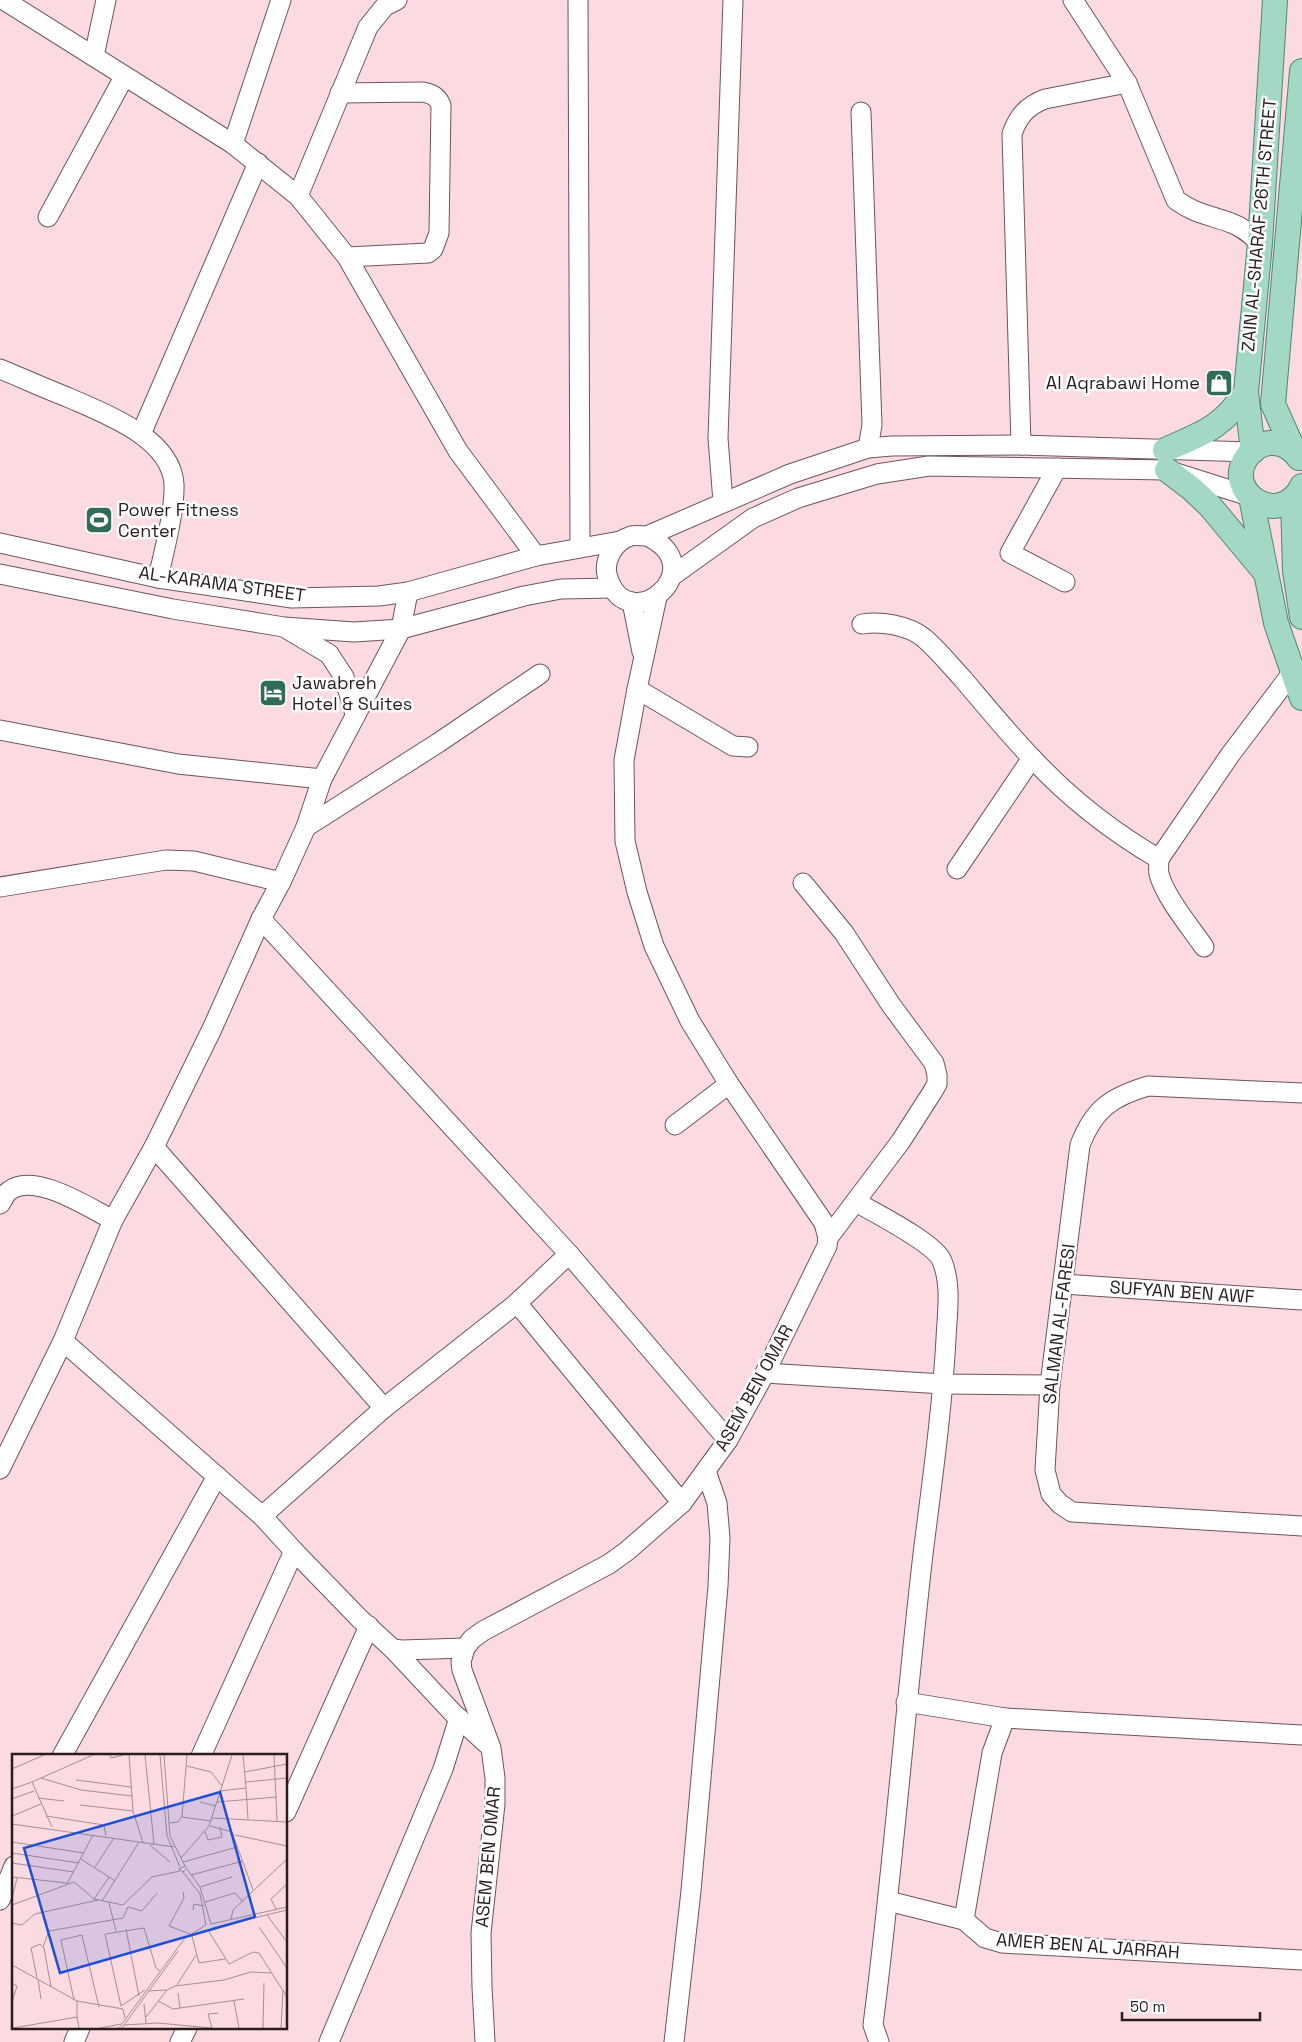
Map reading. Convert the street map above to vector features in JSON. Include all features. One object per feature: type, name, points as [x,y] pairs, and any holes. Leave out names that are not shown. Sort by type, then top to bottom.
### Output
[{"type":"main road","name":"ZAIN AL-SHARAF 26TH STREET","points":[[1252,451],[1246,392],[1260,243],[1275,0]]},
{"type":"main road","name":"ZAIN AL-SHARAF 26TH STREET","points":[[1298,457],[1273,404],[1302,71]]},
{"type":"main road","points":[[1246,392],[1221,423],[1166,460],[1210,506],[1266,574]]},
{"type":"main road","points":[[1298,457],[1278,444],[1260,446],[1252,451],[1245,460],[1242,478],[1250,496],[1276,623],[1302,698]]},
{"type":"main road","points":[[1250,496],[1258,503],[1267,506],[1285,504],[1299,492]]},
{"type":"main road","points":[[1299,492],[1295,571],[1302,617]]},
{"type":"street","points":[[4,0],[233,144],[298,196],[347,256],[458,450],[536,556]]},
{"type":"street","points":[[94,56],[106,0]]},
{"type":"street","points":[[233,144],[282,0]]},
{"type":"street","points":[[298,196],[368,28],[385,6],[397,0]]},
{"type":"street","points":[[578,0],[580,547]]},
{"type":"street","points":[[723,502],[718,438],[733,0]]},
{"type":"street","points":[[1073,0],[1127,83],[1176,200],[1188,209],[1232,223],[1248,231],[1260,243]]},
{"type":"street","points":[[48,217],[124,76]]},
{"type":"street","points":[[1020,445],[1012,134],[1016,122],[1023,112],[1033,104],[1045,99],[1127,83]]},
{"type":"street","points":[[340,93],[423,92],[438,98],[441,105],[439,232],[433,249],[428,253],[347,256]]},
{"type":"street","points":[[861,112],[872,425],[868,448]]},
{"type":"street","points":[[141,434],[258,163]]},
{"type":"street","points":[[0,369],[110,415],[141,434],[162,454],[170,468],[174,484],[170,521],[158,578]]},
{"type":"street","points":[[647,536],[658,542],[667,551],[672,563],[672,576],[667,588],[657,597],[645,602],[632,602],[617,594],[611,588],[605,571],[609,554],[620,541],[633,536],[647,536],[790,474],[868,448],[892,446],[1020,445],[1166,460],[1250,496]]},
{"type":"street","points":[[672,576],[753,518],[798,498],[844,482],[877,474],[929,466],[1056,468],[1166,460],[1252,451]]},
{"type":"street","points":[[1056,468],[1010,552],[1065,582]]},
{"type":"street","name":"AL-KARAMA STREET","points":[[0,543],[158,578],[292,598],[379,596],[408,592],[536,556],[620,541]]},
{"type":"street","name":"AL-KARAMA STREET","points":[[0,574],[174,609],[284,627],[354,632],[401,629],[524,596],[560,589],[611,588]]},
{"type":"street","points":[[0,1468],[63,1341],[113,1220],[154,1147],[212,1029],[261,919],[281,882],[306,827],[322,779],[401,629],[408,592]]},
{"type":"street","points":[[657,597],[624,760],[626,841],[633,875],[654,946],[690,1021],[729,1084],[824,1223],[828,1238]]},
{"type":"street","points":[[632,602],[644,660]]},
{"type":"street","points":[[862,624],[873,622],[906,628],[923,637],[940,653],[1032,758],[1088,811],[1158,859]]},
{"type":"street","points":[[284,627],[329,654],[344,677],[355,714]]},
{"type":"street","points":[[1204,947],[1170,896],[1159,874],[1158,859],[1230,755],[1292,673]]},
{"type":"street","points":[[306,827],[438,743],[540,674]]},
{"type":"street","points":[[637,689],[733,746],[748,747]]},
{"type":"street","points":[[0,730],[178,764],[322,779]]},
{"type":"street","points":[[957,869],[1032,758]]},
{"type":"street","points":[[0,887],[128,868],[166,860],[194,860],[281,882]]},
{"type":"street","points":[[803,883],[844,933],[892,1005],[934,1063],[937,1075],[937,1084],[928,1101],[901,1141],[828,1238]]},
{"type":"street","points":[[261,919],[569,1254],[728,1440]]},
{"type":"street","points":[[675,1125],[729,1084]]},
{"type":"street","name":"SALMAN AL-FARESI","points":[[1302,1094],[1148,1086],[1125,1092],[1105,1106],[1087,1128],[1080,1146],[1050,1385],[1045,1470],[1051,1494],[1060,1504],[1072,1512],[1302,1526]]},
{"type":"street","points":[[154,1147],[384,1408]]},
{"type":"street","points":[[0,1204],[9,1191],[29,1184],[55,1191],[113,1220]]},
{"type":"street","points":[[856,1202],[918,1238],[941,1258],[947,1276],[943,1384],[906,1702],[888,1901],[873,2025],[880,2042]]},
{"type":"street","name":"ASEM BEN OMAR","points":[[485,2042],[481,1933],[495,1804],[495,1778],[491,1748],[462,1670],[465,1648],[472,1639],[483,1631],[609,1564],[627,1551],[682,1503],[728,1440],[765,1373],[825,1253],[828,1238]]},
{"type":"street","points":[[262,1516],[384,1408],[517,1303],[569,1254]]},
{"type":"street","name":"SUFYAN BEN AWF","points":[[1063,1284],[1302,1300]]},
{"type":"street","points":[[517,1303],[682,1503]]},
{"type":"street","points":[[63,1341],[262,1516],[294,1551],[491,1748]]},
{"type":"street","points":[[765,1373],[943,1384],[1050,1385]]},
{"type":"street","points":[[674,2042],[718,1586],[720,1538],[716,1503],[706,1471]]},
{"type":"street","points":[[63,1754],[217,1476]]},
{"type":"street","points":[[203,1754],[294,1551]]},
{"type":"street","points":[[288,1808],[369,1626]]},
{"type":"street","points":[[394,1649],[465,1648]]},
{"type":"street","points":[[906,1702],[1005,1718],[1302,1735]]},
{"type":"street","points":[[329,2042],[439,1778],[460,1718]]},
{"type":"street","points":[[888,1901],[964,1920],[992,1753],[1005,1718]]},
{"type":"street","points":[[0,1900],[12,1871]]},
{"type":"street","name":"AMER BEN AL JARRAH","points":[[964,1920],[985,1938],[1002,1943],[1302,1960]]},
{"type":"street","points":[[74,2042],[79,2030]]},
{"type":"street","points":[[180,2042],[186,2030]]},
{"type":"place","name":"Al Aqrabawi Home","points":[[1219,383]]},
{"type":"place","name":"Power Fitness Center","points":[[99,520]]},
{"type":"place","name":"Jawabreh Hotel & Suites","points":[[273,693]]}]
